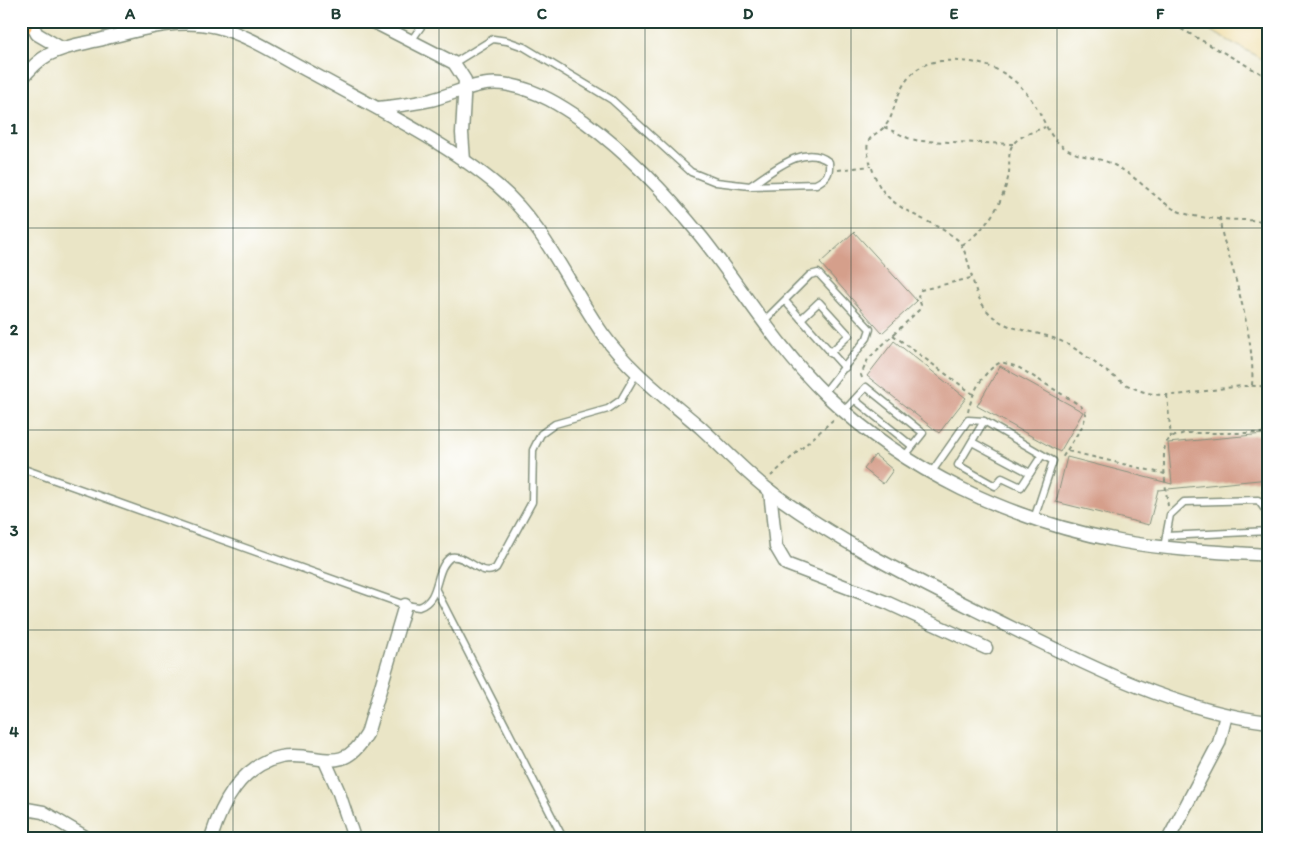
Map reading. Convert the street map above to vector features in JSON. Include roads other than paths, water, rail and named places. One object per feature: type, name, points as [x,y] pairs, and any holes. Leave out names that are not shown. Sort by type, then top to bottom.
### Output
[{"type":"highway","points":[[21,26],[22,21]]},
{"type":"street","points":[[30,21],[37,34],[44,40],[62,48]]},
{"type":"street","points":[[372,21],[454,63],[462,74],[464,88],[464,161]]},
{"type":"street","points":[[21,80],[40,60],[62,48],[156,26],[186,23],[215,26],[252,41],[378,108],[464,161],[498,186],[537,228],[603,334],[636,374],[700,427],[766,488],[841,537],[917,581],[1027,636],[1155,692],[1226,715],[1269,722]]},
{"type":"street","points":[[378,108],[422,102],[464,88],[495,83],[524,88],[571,112],[615,145],[643,170],[704,241],[762,323],[824,393],[844,411],[904,457],[931,474],[1000,507],[1034,519],[1120,541],[1165,542],[1269,555]]},
{"type":"street","points":[[766,488],[776,547],[786,564],[888,603],[986,648]]},
{"type":"street","points":[[211,838],[222,805],[228,794],[257,769],[281,758],[296,756],[325,761],[345,757],[354,751],[367,734],[405,605]]},
{"type":"street","points":[[1169,838],[1219,743],[1226,715]]},
{"type":"street","points":[[325,761],[338,790],[354,838]]},
{"type":"street","points":[[21,808],[43,812],[87,838]]},
{"type":"lane","points":[[412,41],[425,21]]},
{"type":"lane","points":[[454,63],[493,39],[507,40],[524,46],[612,100],[691,172],[716,182],[750,186],[816,184],[826,179],[830,172],[828,162],[821,156],[810,153],[796,158],[750,186]]},
{"type":"lane","points":[[762,323],[810,275],[818,273],[870,329],[867,338],[824,393]]},
{"type":"lane","points":[[785,301],[845,368]]},
{"type":"lane","points":[[800,319],[819,302],[849,335],[830,353]]},
{"type":"lane","points":[[21,468],[413,608],[424,606],[436,590],[443,564],[451,557],[461,557],[485,571],[491,572],[496,568],[532,502],[533,450],[541,434],[555,424],[608,409],[621,400],[636,374]]},
{"type":"lane","points":[[844,411],[866,387],[922,433],[904,457]]},
{"type":"lane","points":[[855,400],[912,446]]},
{"type":"lane","points":[[931,474],[968,420],[984,421],[1053,461],[1034,519]]},
{"type":"lane","points":[[984,421],[958,465],[994,486],[1002,478],[1020,487],[1042,455]]},
{"type":"lane","points":[[972,442],[1030,473]]},
{"type":"lane","points":[[1269,515],[1258,500],[1184,502],[1170,516],[1165,542],[1269,531]]},
{"type":"lane","points":[[436,590],[563,838]]}]
